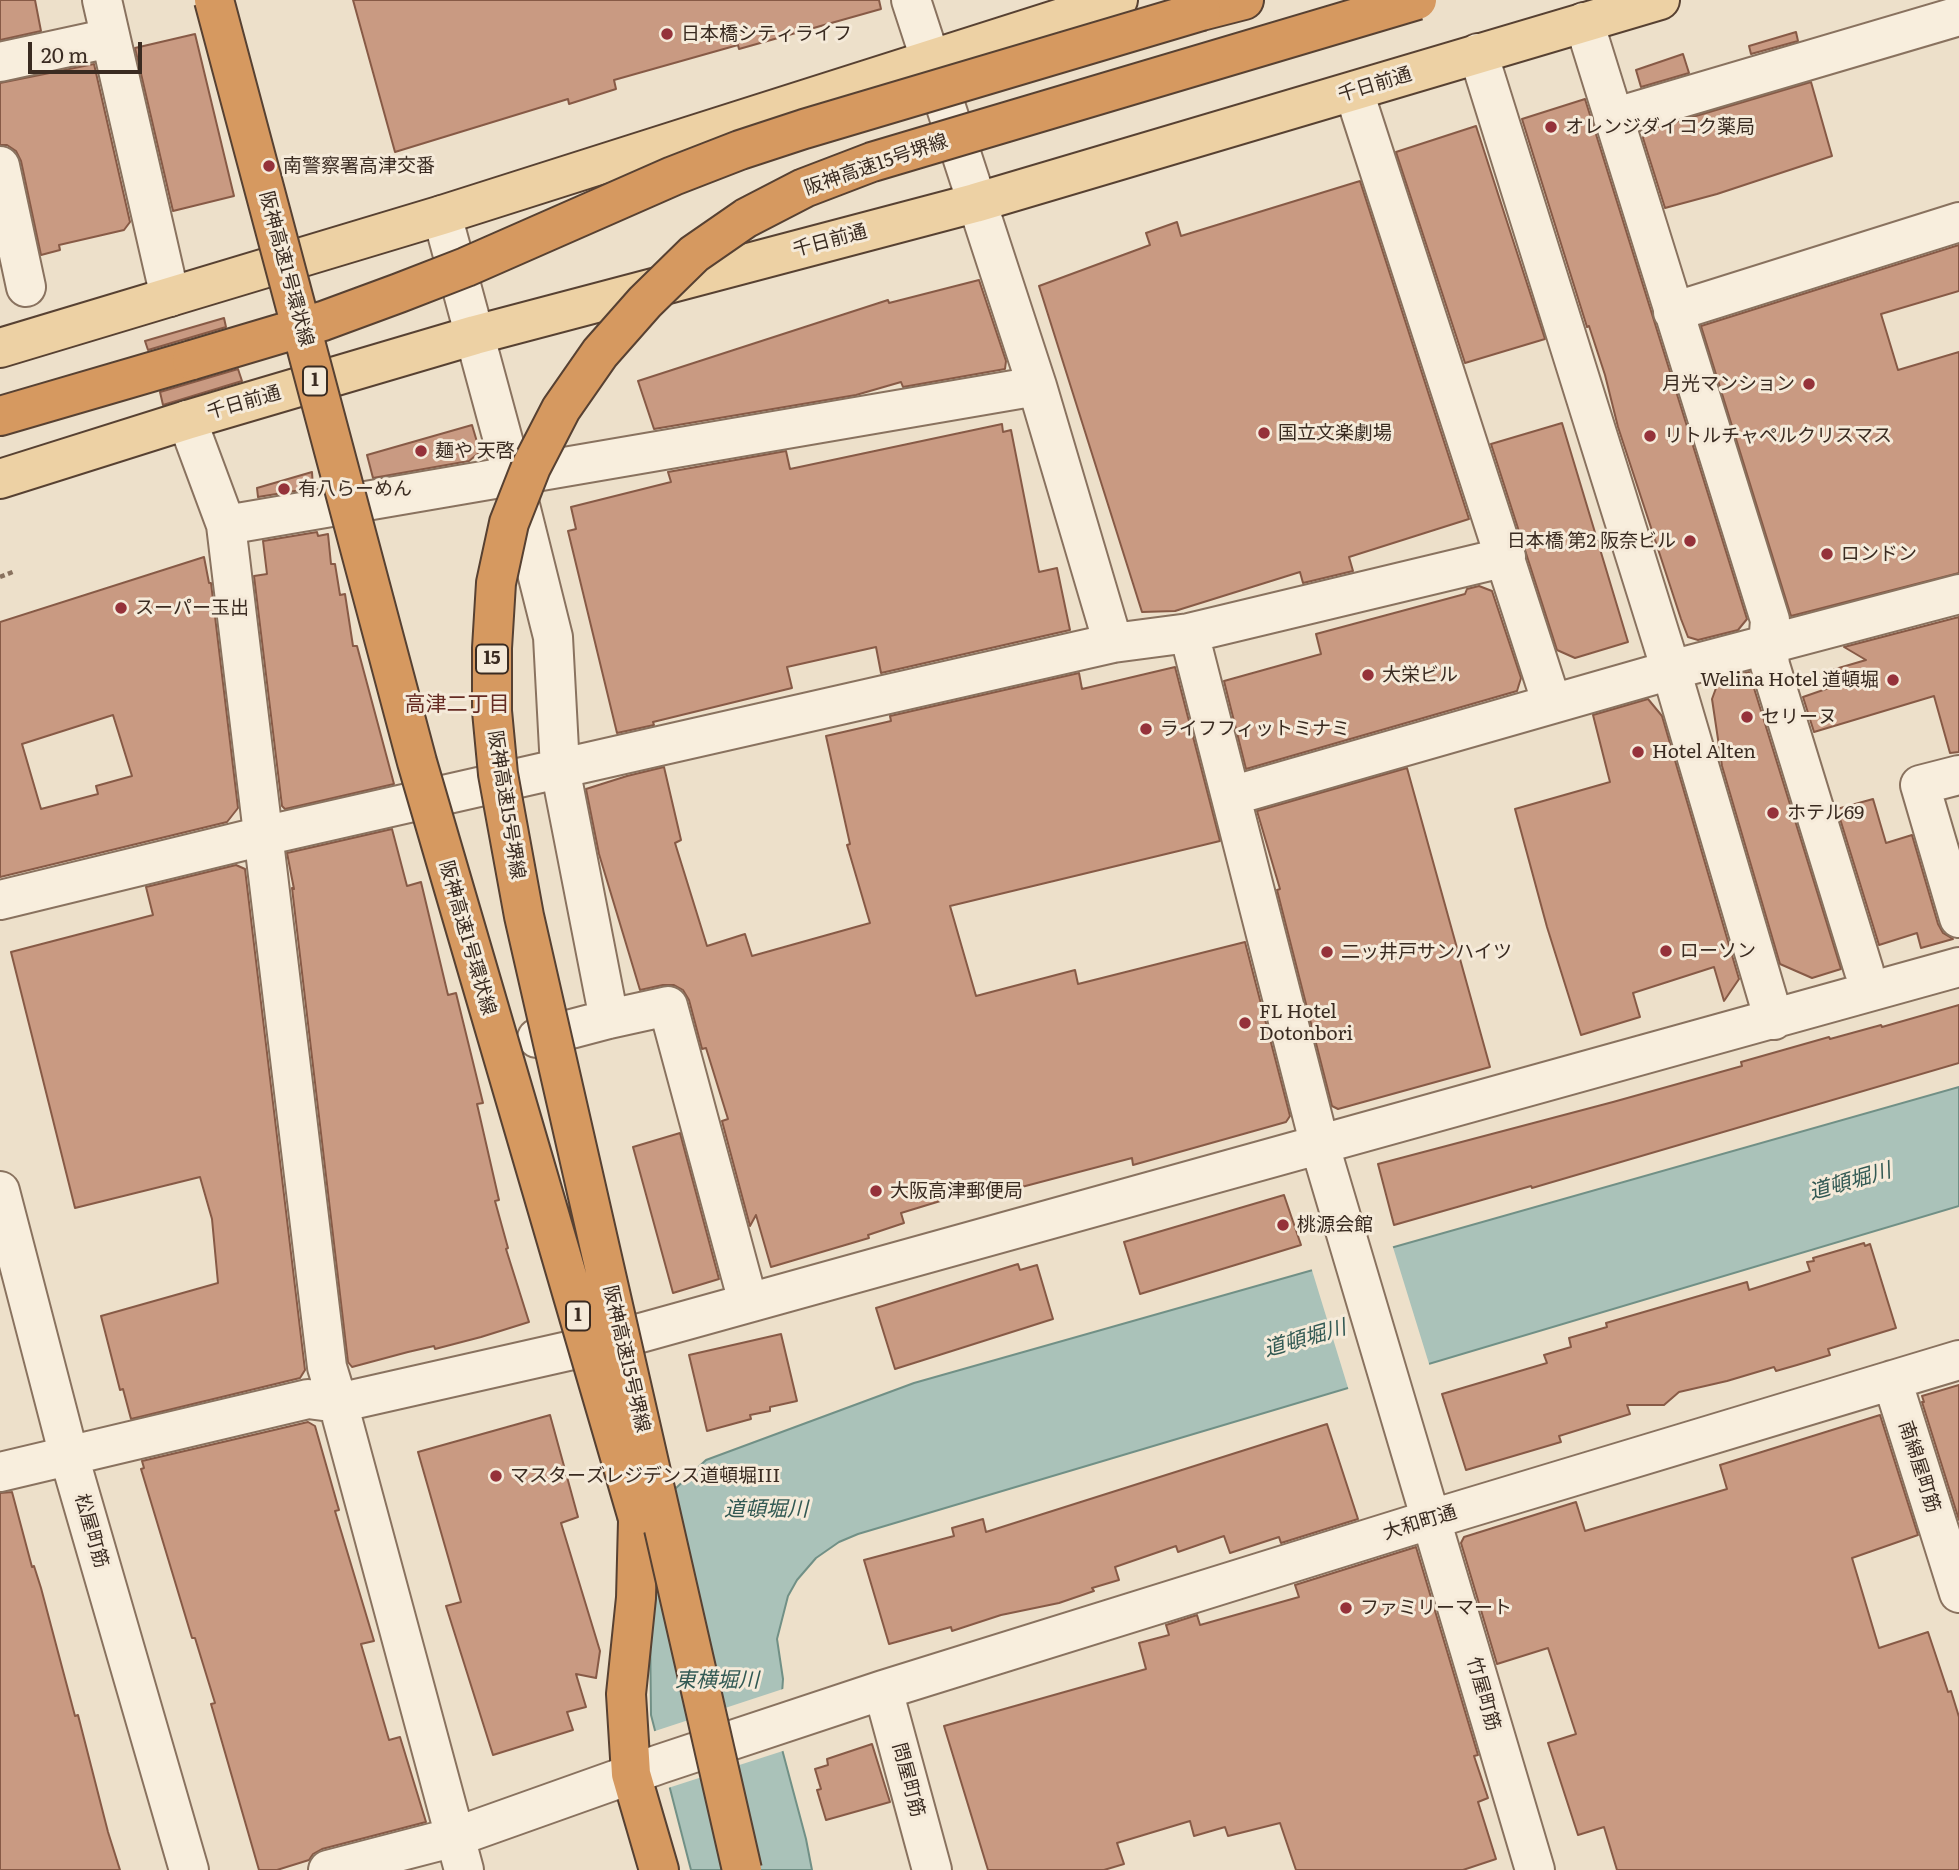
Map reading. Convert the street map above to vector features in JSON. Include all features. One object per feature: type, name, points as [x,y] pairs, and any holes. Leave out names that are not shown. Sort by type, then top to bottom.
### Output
[{"type":"highway","name":"阪神高速1号環状線","points":[[214,0],[456,900],[742,1870]]},
{"type":"highway","points":[[0,416],[323,321],[466,267],[673,176],[778,138],[1244,0]]},
{"type":"highway","name":"阪神高速15号堺線","points":[[742,1870],[524,916],[498,774],[492,711],[492,648],[496,583],[509,523],[531,467],[561,409],[600,353],[645,302],[694,254],[746,218],[804,188],[872,162],[1417,0]]},
{"type":"highway","points":[[608,1342],[630,1450],[638,1521],[636,1598],[626,1694],[646,1769],[659,1870]]},
{"type":"main road","points":[[0,348],[442,215],[1118,0]]},
{"type":"main road","name":"千日前通","points":[[0,479],[187,420],[475,335],[975,203],[1660,0]]},
{"type":"street","points":[[102,0],[170,297]]},
{"type":"street","points":[[911,0],[975,203],[1037,386],[1113,643]]},
{"type":"street","points":[[1613,118],[1959,16]]},
{"type":"street","points":[[1584,22],[1672,312],[1770,620],[1770,665],[1864,971]]},
{"type":"street","points":[[0,62],[110,38]]},
{"type":"street","points":[[1478,53],[1671,670],[1774,1020]]},
{"type":"street","points":[[1354,92],[1552,704]]},
{"type":"street","points":[[0,166],[26,287]]},
{"type":"street","points":[[442,215],[553,637],[560,768],[609,1019]]},
{"type":"street","points":[[1672,312],[1959,222]]},
{"type":"street","points":[[226,525],[1037,386]]},
{"type":"street","points":[[187,420],[226,525],[327,1367],[460,1854]]},
{"type":"street","points":[[0,900],[560,768],[1113,643],[1189,633],[1506,557]]},
{"type":"street","points":[[1231,796],[1671,670],[1959,594]]},
{"type":"street","name":"竹屋町筋","points":[[1189,633],[1320,1146],[1535,1870]]},
{"type":"street","points":[[560,768],[525,800],[510,884],[513,926],[608,1342]]},
{"type":"street","points":[[1959,775],[1920,785],[1959,918]]},
{"type":"street","points":[[0,1472],[307,1399],[338,1403],[608,1342],[1959,967]]},
{"type":"street","points":[[537,1038],[668,1006],[748,1302]]},
{"type":"street","name":"松屋町筋","points":[[0,1191],[69,1456],[188,1870]]},
{"type":"street","name":"大和町通","points":[[328,1870],[460,1854],[646,1769],[883,1690],[1432,1519],[1959,1360]]},
{"type":"street","name":"南綿屋町筋","points":[[1892,1380],[1959,1593]]},
{"type":"street","name":"問屋町筋","points":[[883,1690],[932,1870]]},
{"type":"path","points":[[0,577],[15,571]]},
{"type":"water","name":"道頓堀川","points":[[1959,1087],[1959,1206],[858,1534],[839,1542],[816,1558],[797,1580],[788,1596],[777,1639],[783,1679],[779,1738],[812,1870],[691,1870],[651,1715],[649,1534],[660,1503],[706,1460],[914,1383]]},
{"type":"pier","points":[[1392,1244],[1430,1367],[1349,1391],[1311,1267]]},
{"type":"pier","points":[[786,1688],[782,1737],[786,1750],[668,1788],[652,1732]]},
{"type":"building","points":[[0,0],[35,0],[41,31],[0,40]]},
{"type":"building","points":[[353,0],[879,0],[881,9],[739,49],[738,45],[614,80],[616,89],[569,104],[568,99],[395,152]]},
{"type":"building","points":[[1796,32],[1798,41],[1751,54],[1749,46]]},
{"type":"building","points":[[195,34],[234,196],[173,211],[135,48]]},
{"type":"building","points":[[1683,54],[1689,73],[1641,87],[1636,70]]},
{"type":"building","points":[[94,64],[130,222],[124,230],[59,245],[60,250],[41,255],[21,161],[16,151],[7,145],[0,145],[0,83]]},
{"type":"building","points":[[1811,82],[1832,156],[1665,208],[1643,138],[1645,131]]},
{"type":"building","points":[[1585,99],[1747,619],[1738,630],[1698,640],[1688,637],[1681,619],[1522,119]]},
{"type":"building","points":[[1476,126],[1545,339],[1465,363],[1396,152]]},
{"type":"building","name":"国立文楽劇場","points":[[1360,181],[1469,519],[1349,557],[1353,571],[1303,583],[1300,572],[1175,611],[1142,612],[1039,286],[1150,245],[1146,233],[1177,222],[1181,236]]},
{"type":"building","points":[[1959,245],[1959,291],[1881,314],[1898,370],[1959,352],[1959,573],[1791,616],[1701,326]]},
{"type":"building","points":[[979,280],[1006,361],[1005,369],[903,387],[901,382],[856,395],[654,429],[638,381],[888,300],[889,303]]},
{"type":"building","points":[[224,318],[226,327],[148,350],[145,341]]},
{"type":"building","points":[[238,369],[242,381],[163,405],[160,392]]},
{"type":"building","points":[[1562,423],[1628,642],[1575,658],[1557,650],[1491,444]]},
{"type":"building","points":[[1002,424],[1003,432],[1011,430],[1039,572],[1057,568],[1070,630],[881,673],[876,647],[787,667],[792,688],[617,733],[568,531],[576,529],[571,507],[671,482],[668,472],[786,451],[790,469]]},
{"type":"building","points":[[472,425],[480,452],[469,461],[373,478],[367,455]]},
{"type":"building","points":[[312,472],[313,488],[258,497],[257,488]]},
{"type":"building","points":[[317,532],[318,536],[328,534],[331,564],[335,564],[340,595],[345,594],[353,646],[357,646],[394,784],[285,809],[282,806],[254,576],[267,574],[263,541]]},
{"type":"building","points":[[204,557],[211,583],[238,808],[227,822],[0,877],[0,622]],"holes":[[[113,715],[132,776],[96,786],[98,794],[41,809],[22,744]]]},
{"type":"building","points":[[1479,586],[1492,591],[1521,678],[1517,691],[1246,769],[1224,681],[1321,654],[1316,634],[1465,594],[1467,589]]},
{"type":"building","name":"Welina Hotel 道頓堀","points":[[1959,617],[1959,752],[1950,753],[1934,696],[1814,732],[1803,697],[1829,688],[1825,672],[1866,660],[1844,647]]},
{"type":"building","points":[[1175,667],[1220,841],[950,906],[976,996],[1075,970],[1078,984],[1245,942],[1290,1116],[1286,1122],[1133,1165],[1132,1158],[995,1194],[993,1185],[901,1213],[904,1223],[868,1235],[869,1238],[771,1267],[756,1215],[750,1226],[722,1121],[728,1119],[706,1048],[702,1049],[689,1000],[683,990],[674,985],[640,990],[599,854],[586,789],[664,767],[681,840],[675,843],[707,946],[745,934],[752,956],[870,923],[847,845],[850,844],[826,736],[891,721],[890,716],[1079,673],[1082,689]]},
{"type":"building","points":[[1749,672],[1841,969],[1812,978],[1780,964],[1722,766],[1712,699],[1719,680]]},
{"type":"building","points":[[1648,699],[1662,716],[1739,979],[1724,1001],[1714,967],[1633,993],[1640,1017],[1581,1035],[1547,927],[1515,809],[1610,782],[1593,715]]},
{"type":"building","points":[[1407,768],[1490,1067],[1338,1109],[1332,1106],[1277,890],[1280,889],[1257,811]]},
{"type":"building","points":[[1873,799],[1886,843],[1912,835],[1938,924],[1943,933],[1953,939],[1921,948],[1917,933],[1879,945],[1837,809]]},
{"type":"building","points":[[392,829],[407,886],[421,882],[448,995],[456,993],[483,1103],[477,1104],[499,1200],[495,1201],[508,1248],[506,1249],[529,1322],[435,1349],[434,1346],[352,1367],[348,1362],[292,888],[294,889],[287,853]]},
{"type":"building","points":[[236,865],[245,869],[305,1370],[300,1378],[131,1419],[123,1389],[120,1390],[101,1316],[218,1283],[212,1219],[200,1177],[75,1208],[11,952],[153,915],[146,887]]},
{"type":"building","points":[[1959,1005],[1959,1063],[1532,1188],[1531,1186],[1394,1225],[1378,1164],[1742,1066],[1741,1062],[1829,1037],[1830,1039],[1881,1025],[1882,1027]]},
{"type":"building","points":[[680,1133],[719,1279],[673,1293],[633,1147]]},
{"type":"building","points":[[1284,1195],[1301,1245],[1140,1294],[1124,1242]]},
{"type":"building","points":[[1864,1243],[1865,1246],[1870,1244],[1896,1328],[1828,1349],[1830,1355],[1797,1365],[1776,1371],[1774,1367],[1679,1392],[1664,1405],[1627,1405],[1630,1414],[1559,1436],[1561,1442],[1466,1470],[1442,1394],[1547,1363],[1544,1355],[1571,1347],[1569,1338],[1607,1327],[1606,1323],[1747,1282],[1749,1290],[1810,1271],[1807,1262],[1814,1261],[1813,1258]]},
{"type":"building","points":[[1018,1264],[1020,1270],[1037,1265],[1053,1319],[895,1369],[876,1308]]},
{"type":"building","points":[[781,1334],[797,1401],[770,1407],[770,1411],[750,1415],[751,1419],[707,1431],[689,1355]]},
{"type":"building","points":[[1959,1385],[1959,1520],[1922,1396]]},
{"type":"building","points":[[550,1415],[578,1517],[561,1523],[600,1651],[596,1678],[576,1674],[586,1707],[567,1712],[573,1730],[493,1755],[446,1606],[461,1602],[418,1452]]},
{"type":"building","points":[[1880,1415],[1918,1535],[1852,1558],[1879,1648],[1928,1632],[1948,1692],[1951,1691],[1959,1717],[1959,1870],[1617,1870],[1604,1827],[1578,1835],[1548,1743],[1576,1734],[1548,1648],[1497,1664],[1461,1543],[1464,1537],[1576,1502],[1585,1531],[1727,1489],[1720,1465]]},
{"type":"building","points":[[308,1422],[315,1426],[339,1510],[335,1511],[374,1641],[361,1644],[389,1740],[400,1737],[426,1822],[322,1849],[309,1860],[277,1870],[259,1870],[211,1704],[215,1703],[195,1638],[192,1638],[141,1469],[144,1468],[142,1461]]},
{"type":"building","points":[[1327,1424],[1358,1519],[1281,1543],[1279,1537],[1230,1553],[1224,1536],[1178,1552],[1176,1546],[1115,1567],[1119,1580],[1092,1588],[1094,1591],[1059,1603],[1001,1615],[952,1631],[951,1627],[889,1644],[864,1560],[954,1536],[952,1528],[983,1519],[986,1532]]},
{"type":"building","points":[[12,1492],[75,1716],[78,1715],[120,1870],[0,1870],[0,1493]]},
{"type":"building","points":[[1416,1547],[1478,1755],[1474,1756],[1488,1798],[1478,1802],[1496,1859],[1463,1870],[1296,1870],[1280,1823],[1228,1836],[1225,1827],[1194,1836],[1190,1821],[1117,1843],[1124,1864],[1104,1870],[988,1870],[944,1726],[1146,1669],[1139,1643],[1169,1635],[1166,1625],[1197,1615],[1200,1625],[1299,1597],[1295,1585]]},
{"type":"building","points":[[872,1744],[890,1802],[826,1820],[817,1790],[821,1789],[815,1769],[828,1765],[827,1759]]},
{"type":"place","name":"日本橋シティライフ","points":[[667,34]]},
{"type":"place","name":"オレンジダイコク薬局","points":[[1551,127]]},
{"type":"place","name":"南警察署高津交番","points":[[269,166]]},
{"type":"place","name":"月光マンション","points":[[1809,384]]},
{"type":"place","name":"国立文楽劇場","points":[[1264,433]]},
{"type":"place","name":"リトルチャペルクリスマス","points":[[1650,436]]},
{"type":"place","name":"麺や 天啓","points":[[421,451]]},
{"type":"place","name":"有八らーめん","points":[[284,489]]},
{"type":"place","name":"日本橋 第2 阪奈ビル","points":[[1690,541]]},
{"type":"place","name":"ロンドン","points":[[1827,554]]},
{"type":"place","name":"スーパー玉出","points":[[121,608]]},
{"type":"place","name":"大栄ビル","points":[[1368,675]]},
{"type":"place","name":"Welina Hotel 道頓堀","points":[[1893,680]]},
{"type":"place","name":"セリーヌ","points":[[1747,717]]},
{"type":"place","name":"ライフフィットミナミ","points":[[1146,729]]},
{"type":"place","name":"Hotel Alten","points":[[1638,752]]},
{"type":"place","name":"ホテル69","points":[[1773,813]]},
{"type":"place","name":"ローソン","points":[[1666,951]]},
{"type":"place","name":"二ッ井戸サンハイツ","points":[[1327,952]]},
{"type":"place","name":"FL Hotel Dotonbori","points":[[1245,1023]]},
{"type":"place","name":"大阪高津郵便局","points":[[876,1191]]},
{"type":"place","name":"桃源会館","points":[[1283,1225]]},
{"type":"place","name":"マスターズレジデンス道頓堀III","points":[[496,1476]]},
{"type":"place","name":"ファミリーマート","points":[[1346,1608]]},
{"type":"district","name":"高津二丁目","points":[[457,705]]},
{"type":"water label","name":"東横堀川","points":[[717,1681]]}]
